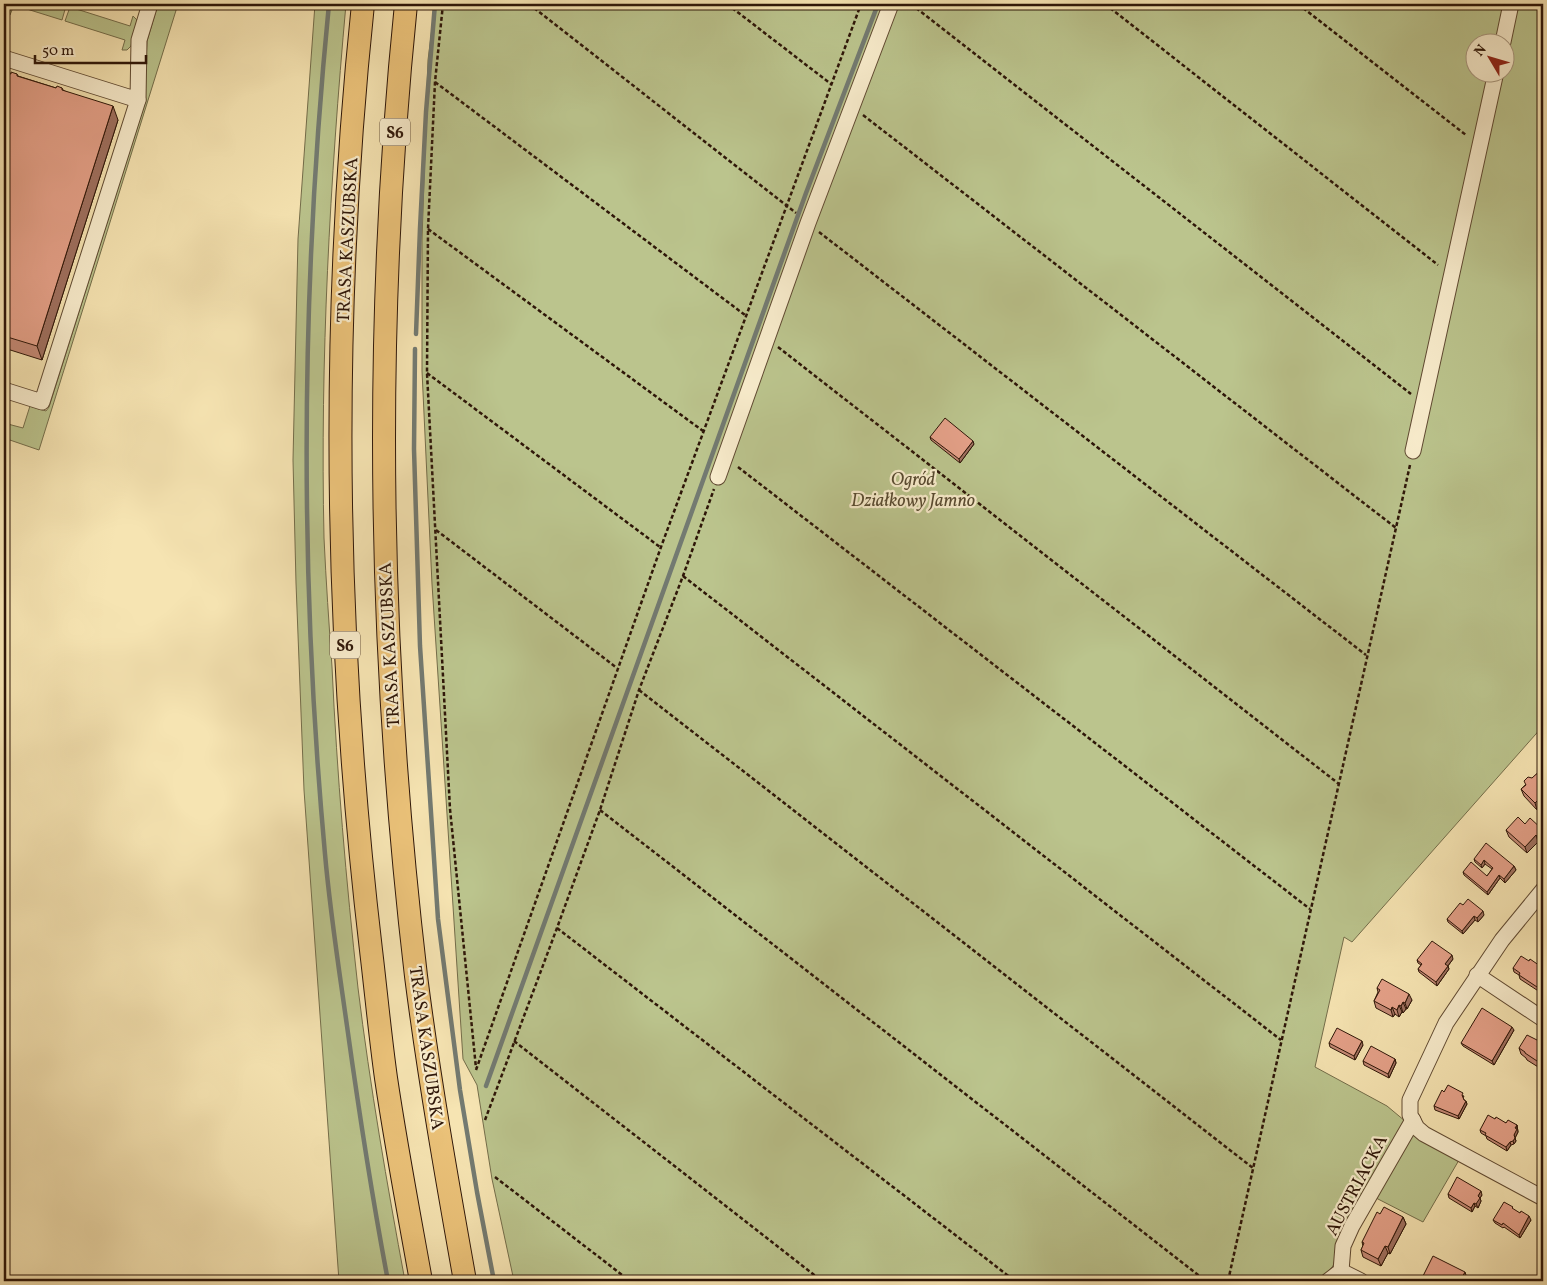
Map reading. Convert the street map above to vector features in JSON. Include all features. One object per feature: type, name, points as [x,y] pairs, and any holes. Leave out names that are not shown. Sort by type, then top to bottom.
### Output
[{"type":"highway","name":"TRASA KASZUBSKA","points":[[363,4],[350,165],[343,313],[341,467],[346,652],[359,850],[385,1074],[421,1281]]},
{"type":"highway","name":"TRASA KASZUBSKA","points":[[406,4],[396,106],[388,242],[384,468],[387,638],[402,842],[416,974],[438,1133],[465,1281]]},
{"type":"street","points":[[4,390],[42,402],[138,100],[140,40],[150,4]]},
{"type":"street","points":[[718,477],[808,223],[892,4]]},
{"type":"street","points":[[1504,32],[1511,4]]},
{"type":"street","points":[[4,58],[138,100]]},
{"type":"street","points":[[1413,451],[1494,82]]},
{"type":"street","points":[[1543,890],[1502,940],[1446,1023],[1410,1100],[1410,1115],[1417,1128],[1424,1134],[1543,1198]]},
{"type":"street","points":[[1477,975],[1543,1019]]},
{"type":"street","name":"AUSTRIACKA","points":[[1341,1271],[1343,1246],[1352,1226],[1413,1120]]},
{"type":"street","points":[[1328,1281],[1341,1271],[1361,1281]]},
{"type":"path","points":[[443,4],[435,82],[428,229],[427,373],[450,809],[476,1070],[661,547],[861,4]]},
{"type":"path","points":[[529,4],[1366,656]]},
{"type":"path","points":[[727,4],[831,84]]},
{"type":"path","points":[[911,4],[1424,405]]},
{"type":"path","points":[[1104,4],[1452,276]]},
{"type":"path","points":[[1298,4],[1480,145]]},
{"type":"path","points":[[435,82],[746,316]]},
{"type":"path","points":[[852,107],[1396,528]]},
{"type":"path","points":[[428,229],[703,431]]},
{"type":"path","points":[[768,339],[1339,784]]},
{"type":"path","points":[[427,373],[661,547]]},
{"type":"path","points":[[1228,1281],[1413,451]]},
{"type":"path","points":[[726,458],[1310,910]]},
{"type":"path","points":[[485,1120],[600,810],[640,690],[718,477]]},
{"type":"path","points":[[436,530],[618,668]]},
{"type":"path","points":[[683,576],[1281,1040]]},
{"type":"path","points":[[640,690],[1253,1168]]},
{"type":"path","points":[[600,810],[1206,1281]]},
{"type":"path","points":[[557,928],[1015,1281]]},
{"type":"path","points":[[514,1041],[822,1281]]},
{"type":"path","points":[[495,1177],[630,1281]]},
{"type":"green space","points":[[9,4],[59,4],[66,6],[62,20],[14,5],[10,15],[7,12]]},
{"type":"green space","points":[[158,4],[178,4],[39,450],[4,438],[4,423],[23,428],[30,406],[46,411],[49,407],[144,105],[147,41]]},
{"type":"green space","points":[[315,4],[346,4],[331,204],[323,404],[324,538],[339,787],[358,988],[379,1135],[405,1281],[339,1281],[304,790],[293,460],[298,239]]},
{"type":"green space","name":"Ogród Działkowy Jamno","points":[[435,4],[1543,4],[1543,726],[1352,942],[1344,937],[1315,1067],[1387,1106],[1459,1160],[1423,1222],[1376,1198],[1346,1223],[1333,1266],[1319,1281],[514,1281],[492,1179],[477,1085],[463,1059],[432,584],[422,371],[422,240],[428,60]]},
{"type":"green space","points":[[70,7],[130,26],[133,16],[137,20],[131,46],[127,50],[122,50],[125,40],[65,21]]},
{"type":"building","points":[[4,72],[11,74],[11,72],[17,74],[17,76],[56,88],[57,86],[62,88],[62,90],[113,106],[37,346],[4,336]]},
{"type":"building","points":[[945,418],[973,441],[959,459],[930,437]]},
{"type":"building","points":[[1542,769],[1543,798],[1535,803],[1521,789],[1526,785],[1524,781],[1528,777],[1532,778]]},
{"type":"building","points":[[1518,817],[1525,824],[1530,818],[1543,830],[1538,837],[1536,835],[1525,847],[1506,830]]},
{"type":"building","points":[[1486,843],[1514,866],[1504,879],[1499,875],[1487,892],[1463,872],[1471,862],[1487,876],[1493,868],[1484,860],[1481,865],[1474,859]]},
{"type":"building","points":[[1468,899],[1483,911],[1477,918],[1474,916],[1462,931],[1447,919],[1460,903],[1463,905]]},
{"type":"building","points":[[1432,941],[1452,955],[1445,964],[1448,966],[1436,982],[1418,969],[1422,964],[1417,960]]},
{"type":"building","points":[[1521,956],[1529,961],[1530,959],[1543,968],[1543,991],[1519,975],[1520,973],[1513,968]]},
{"type":"building","points":[[1382,979],[1409,994],[1405,1003],[1403,1002],[1401,1006],[1399,1005],[1397,1010],[1392,1007],[1391,1010],[1374,1001],[1380,990],[1377,988]]},
{"type":"building","points":[[1482,1008],[1512,1027],[1492,1061],[1461,1043]]},
{"type":"building","points":[[1337,1028],[1362,1041],[1354,1056],[1329,1043]]},
{"type":"building","points":[[1527,1035],[1543,1043],[1543,1065],[1519,1048]]},
{"type":"building","points":[[1371,1046],[1395,1059],[1388,1074],[1363,1061]]},
{"type":"building","points":[[1448,1085],[1463,1093],[1462,1095],[1466,1101],[1458,1116],[1434,1106],[1442,1090],[1444,1092]]},
{"type":"building","points":[[1488,1115],[1506,1123],[1508,1120],[1517,1125],[1515,1128],[1517,1129],[1514,1135],[1515,1138],[1506,1147],[1480,1130]]},
{"type":"building","points":[[1457,1177],[1481,1191],[1478,1196],[1480,1198],[1471,1208],[1448,1194]]},
{"type":"building","points":[[1504,1202],[1520,1213],[1521,1211],[1529,1216],[1519,1235],[1503,1223],[1502,1225],[1493,1220]]},
{"type":"building","points":[[1384,1207],[1403,1217],[1388,1247],[1385,1246],[1378,1259],[1361,1250],[1364,1243],[1362,1242],[1377,1212],[1380,1214]]},
{"type":"building","points":[[1543,1231],[1543,1243],[1538,1240]]},
{"type":"building","points":[[1433,1256],[1465,1272],[1460,1281],[1428,1281],[1422,1278]]},
{"type":"waterway","points":[[329,4],[313,216],[309,322],[307,535],[311,641],[317,748],[329,897],[361,1122],[388,1281]]},
{"type":"waterway","points":[[416,334],[426,112],[435,4]]},
{"type":"waterway","points":[[486,1086],[806,193],[878,4]]},
{"type":"waterway","points":[[415,349],[414,449],[420,646],[438,919],[460,1090],[494,1281]]}]
